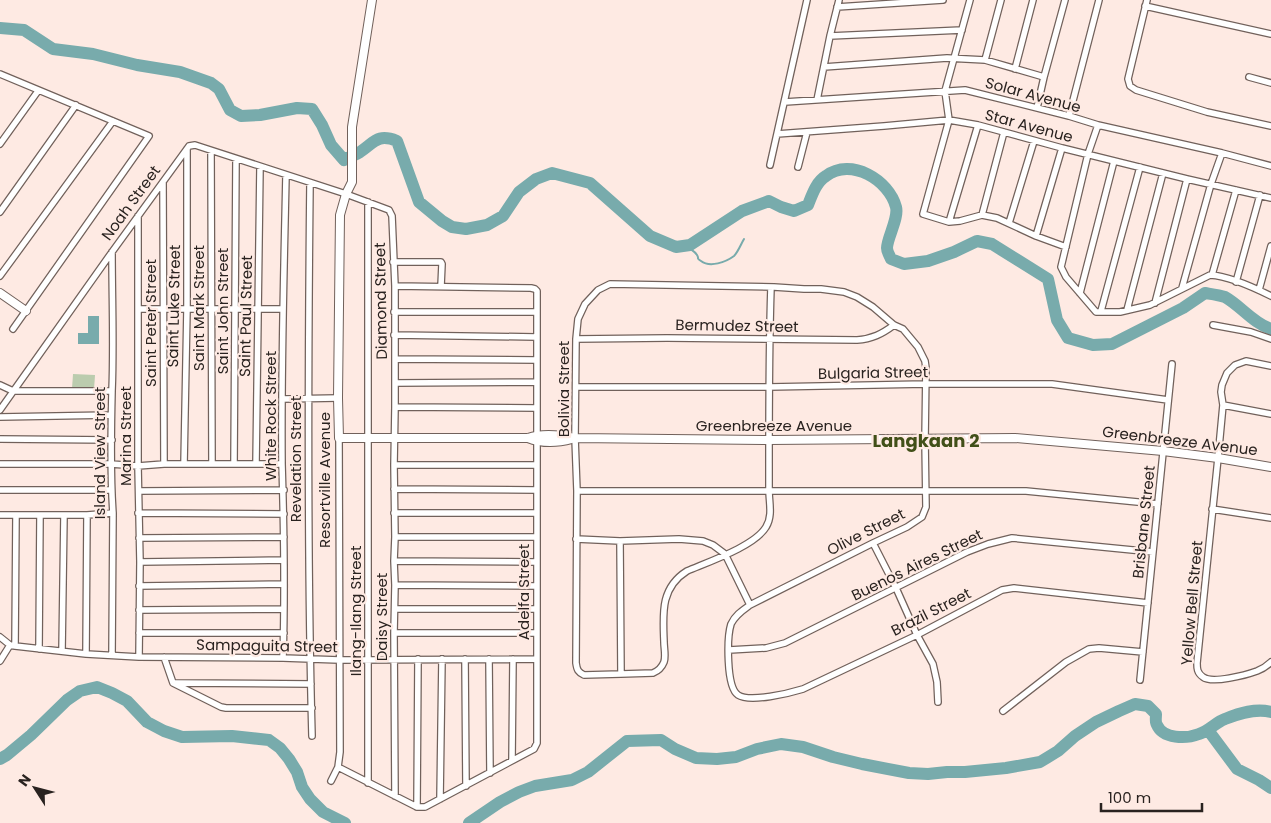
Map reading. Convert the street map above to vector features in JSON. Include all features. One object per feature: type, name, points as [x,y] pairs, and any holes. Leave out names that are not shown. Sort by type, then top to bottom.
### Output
[{"type":"street","name":"Resortville Avenue","points":[[338,767],[340,752],[339,224],[346,194],[347,180],[351,170],[352,126],[372,0]]},
{"type":"street","points":[[770,165],[807,0]]},
{"type":"street","points":[[817,100],[839,0]]},
{"type":"street","points":[[837,7],[943,0]]},
{"type":"street","points":[[970,0],[945,91],[949,120],[922,214],[949,222],[982,215],[998,218],[1036,236],[1066,247]]},
{"type":"street","points":[[986,60],[1001,0]]},
{"type":"street","points":[[1015,69],[1033,0]]},
{"type":"street","points":[[1037,108],[1065,0]]},
{"type":"street","points":[[1069,116],[1099,0]]},
{"type":"street","points":[[1271,34],[1146,3],[1128,79],[1130,86],[1136,90],[1207,112],[1271,126]]},
{"type":"street","points":[[830,36],[962,30]]},
{"type":"street","points":[[824,67],[948,58],[986,60],[1044,77]]},
{"type":"street","points":[[1,77],[76,105],[149,136],[13,329]]},
{"type":"street","points":[[1249,77],[1271,83]]},
{"type":"street","name":"Solar Avenue","points":[[785,102],[966,90],[1098,125],[1271,166]]},
{"type":"street","points":[[0,144],[38,91]]},
{"type":"street","points":[[0,212],[76,105]]},
{"type":"street","name":"Star Avenue","points":[[777,134],[949,120],[978,125],[1114,161],[1271,198]]},
{"type":"street","points":[[0,276],[112,121]]},
{"type":"street","points":[[949,222],[978,125]]},
{"type":"street","points":[[1098,125],[1088,154],[1061,268],[1066,277],[1096,312],[1120,312],[1150,305],[1212,275],[1259,290],[1271,296]]},
{"type":"street","points":[[798,168],[807,132]]},
{"type":"street","points":[[982,215],[1004,132]]},
{"type":"street","points":[[1009,223],[1034,141]]},
{"type":"street","points":[[187,149],[194,145],[346,194]]},
{"type":"street","points":[[1036,236],[1062,148]]},
{"type":"street","name":"Noah Street","points":[[0,410],[187,149]]},
{"type":"street","name":"Saint Luke Street","points":[[184,464],[187,309],[187,149]]},
{"type":"street","name":"Saint Mark Street","points":[[211,151],[212,464]]},
{"type":"street","points":[[1182,288],[1211,184],[1222,153]]},
{"type":"street","name":"Saint John Street","points":[[234,464],[236,159]]},
{"type":"street","points":[[1080,293],[1114,161]]},
{"type":"street","name":"Saint Paul Street","points":[[256,464],[260,167]]},
{"type":"street","points":[[1101,312],[1140,167]]},
{"type":"street","points":[[1127,310],[1163,173]]},
{"type":"street","name":"White Rock Street","points":[[284,658],[284,490],[282,464],[286,175]]},
{"type":"street","points":[[1155,303],[1187,179]]},
{"type":"street","name":"Saint Peter Street","points":[[163,181],[164,464]]},
{"type":"street","name":"Revelation Street","points":[[310,183],[308,399],[312,736]]},
{"type":"street","points":[[1212,275],[1236,190]]},
{"type":"street","name":"Diamond Street","points":[[346,194],[390,212],[394,286],[394,437]]},
{"type":"street","points":[[1236,282],[1260,196]]},
{"type":"street","name":"Ilang-Ilang Street","points":[[368,202],[368,783]]},
{"type":"street","name":"Marina Street","points":[[138,216],[140,656]]},
{"type":"street","points":[[1259,290],[1271,246]]},
{"type":"street","name":"Island View Street","points":[[112,252],[112,655]]},
{"type":"street","points":[[393,262],[441,262],[442,264],[441,286],[394,286]]},
{"type":"street","name":"Bolivia Street","points":[[621,674],[584,674],[577,670],[576,663],[576,339],[580,311],[591,296],[610,284],[821,288],[851,294],[873,307],[894,325]]},
{"type":"street","name":"Adelfa Street","points":[[441,286],[535,288],[537,291],[534,438],[537,465],[536,747],[512,760]]},
{"type":"street","points":[[620,541],[621,674],[653,673],[665,661],[664,614],[668,590],[679,576],[687,571],[749,543],[762,532],[770,518],[769,388],[771,287]]},
{"type":"street","points":[[0,293],[26,311]]},
{"type":"street","points":[[138,309],[283,309]]},
{"type":"street","points":[[394,312],[537,312]]},
{"type":"street","name":"Bermudez Street","points":[[576,339],[770,338],[865,340],[875,337],[894,325]]},
{"type":"street","name":"Olive Street","points":[[734,692],[730,680],[729,650],[731,625],[735,616],[750,605],[873,543],[907,528],[922,517],[926,507],[927,491],[925,361],[918,347],[902,329],[894,325]]},
{"type":"street","points":[[1213,325],[1251,332],[1271,339]]},
{"type":"street","points":[[394,335],[536,337]]},
{"type":"street","points":[[395,359],[536,360]]},
{"type":"street","name":"Yellow Bell Street","points":[[1271,366],[1246,361],[1235,365],[1227,373],[1222,385],[1223,405],[1197,663],[1198,672],[1204,678],[1218,680],[1258,671],[1271,662]]},
{"type":"street","name":"Brisbane Street","points":[[1140,680],[1172,364]]},
{"type":"street","points":[[394,383],[536,382]]},
{"type":"street","name":"Bulgaria Street","points":[[576,387],[769,388],[926,384],[1052,384],[1168,400]]},
{"type":"street","points":[[0,386],[13,391],[112,391]]},
{"type":"street","points":[[283,400],[338,398]]},
{"type":"street","points":[[1223,405],[1271,414]]},
{"type":"street","points":[[395,407],[536,408]]},
{"type":"street","points":[[0,417],[111,415]]},
{"type":"street","name":"Daisy Street","points":[[394,437],[395,796]]},
{"type":"street","name":"Greenbreeze Avenue","points":[[339,438],[534,438],[560,442],[575,438],[769,440],[1015,438],[1163,450],[1271,467]]},
{"type":"street","points":[[0,440],[112,440]]},
{"type":"street","points":[[0,464],[112,464],[138,466],[164,464],[282,464]]},
{"type":"street","points":[[394,465],[537,465]]},
{"type":"street","points":[[0,490],[111,490]]},
{"type":"street","points":[[138,491],[284,490]]},
{"type":"street","points":[[394,490],[536,490]]},
{"type":"street","points":[[577,491],[1026,491],[1158,504]]},
{"type":"street","points":[[1212,509],[1271,518]]},
{"type":"street","points":[[0,515],[87,515],[113,513]]},
{"type":"street","points":[[138,513],[284,514]]},
{"type":"street","points":[[394,513],[536,513]]},
{"type":"street","points":[[0,661],[13,646],[16,515]]},
{"type":"street","points":[[39,649],[40,515]]},
{"type":"street","points":[[62,651],[64,515]]},
{"type":"street","points":[[86,654],[87,515]]},
{"type":"street","points":[[139,538],[284,537]]},
{"type":"street","points":[[395,537],[537,537]]},
{"type":"street","name":"Buenos Aires Street","points":[[729,650],[766,648],[785,643],[967,552],[1012,538],[1153,552]]},
{"type":"street","points":[[576,539],[620,541],[679,539],[703,541],[713,545],[725,554],[750,605]]},
{"type":"street","points":[[873,543],[933,664],[937,682],[938,702]]},
{"type":"street","points":[[140,562],[284,560]]},
{"type":"street","points":[[394,561],[537,562]]},
{"type":"street","points":[[139,586],[284,584]]},
{"type":"street","points":[[395,585],[537,586]]},
{"type":"street","name":"Brazil Street","points":[[734,692],[744,698],[754,698],[787,694],[803,689],[917,634],[1002,590],[1014,588],[1148,603]]},
{"type":"street","points":[[139,610],[283,609]]},
{"type":"street","points":[[395,609],[537,609]]},
{"type":"street","points":[[139,633],[284,633]]},
{"type":"street","points":[[394,633],[537,633]]},
{"type":"street","points":[[0,637],[13,646]]},
{"type":"street","name":"Sampaguita Street","points":[[13,646],[86,654],[140,656],[340,660],[537,659]]},
{"type":"street","points":[[1003,711],[1066,662],[1089,649],[1099,648],[1143,652]]},
{"type":"street","points":[[164,656],[173,683],[221,707],[312,708]]},
{"type":"street","points":[[418,659],[418,807]]},
{"type":"street","points":[[440,799],[442,659]]},
{"type":"street","points":[[465,659],[466,786]]},
{"type":"street","points":[[489,659],[490,773]]},
{"type":"street","points":[[331,781],[338,767],[418,807],[428,806],[512,760],[513,659]]},
{"type":"street","points":[[173,683],[311,684]]},
{"type":"green space","points":[[73,374],[95,375],[94,390],[72,389]]},
{"type":"water","points":[[88,316],[99,316],[99,344],[78,344],[78,333],[88,333]]},
{"type":"waterway","points":[[0,28],[24,30],[53,49],[93,54],[137,65],[180,72],[211,83],[219,89],[230,110],[241,116],[260,115],[297,108],[312,109],[331,145],[344,160],[360,152],[376,140],[385,138],[397,141],[419,202],[452,227],[466,229],[487,225],[503,216],[519,192],[536,179],[552,173],[590,183],[650,236],[676,247],[690,245],[742,211],[769,201],[794,211],[808,205],[817,185],[826,176],[846,169],[857,170],[868,174],[886,188],[896,207],[896,217],[887,248],[891,259],[904,264],[928,261],[977,241],[992,244],[1048,279],[1057,320],[1068,338],[1093,345],[1112,344],[1183,308],[1205,293],[1225,297],[1258,323],[1271,329]]},
{"type":"waterway","points":[[684,246],[690,248],[701,261],[713,264],[734,256],[744,239]]},
{"type":"waterway","points":[[0,759],[31,735],[67,700],[80,691],[97,687],[127,701],[147,722],[164,731],[182,737],[232,736],[269,740],[280,748],[289,759],[297,772],[302,787],[310,799],[323,812],[345,823]]},
{"type":"waterway","points":[[469,823],[500,802],[519,792],[535,786],[572,780],[588,772],[627,741],[661,740],[675,749],[696,758],[717,759],[736,757],[757,749],[781,744],[803,747],[862,764],[909,773],[928,774],[1006,768],[1040,762],[1058,751],[1075,736],[1096,722],[1135,704],[1148,706],[1156,714],[1156,724],[1160,730],[1175,737],[1194,736],[1203,733],[1222,720],[1242,713],[1254,711],[1271,712]]},
{"type":"waterway","points":[[1208,730],[1237,769],[1271,788]]},
{"type":"district","name":"Langkaan 2","points":[[926,441]]}]
